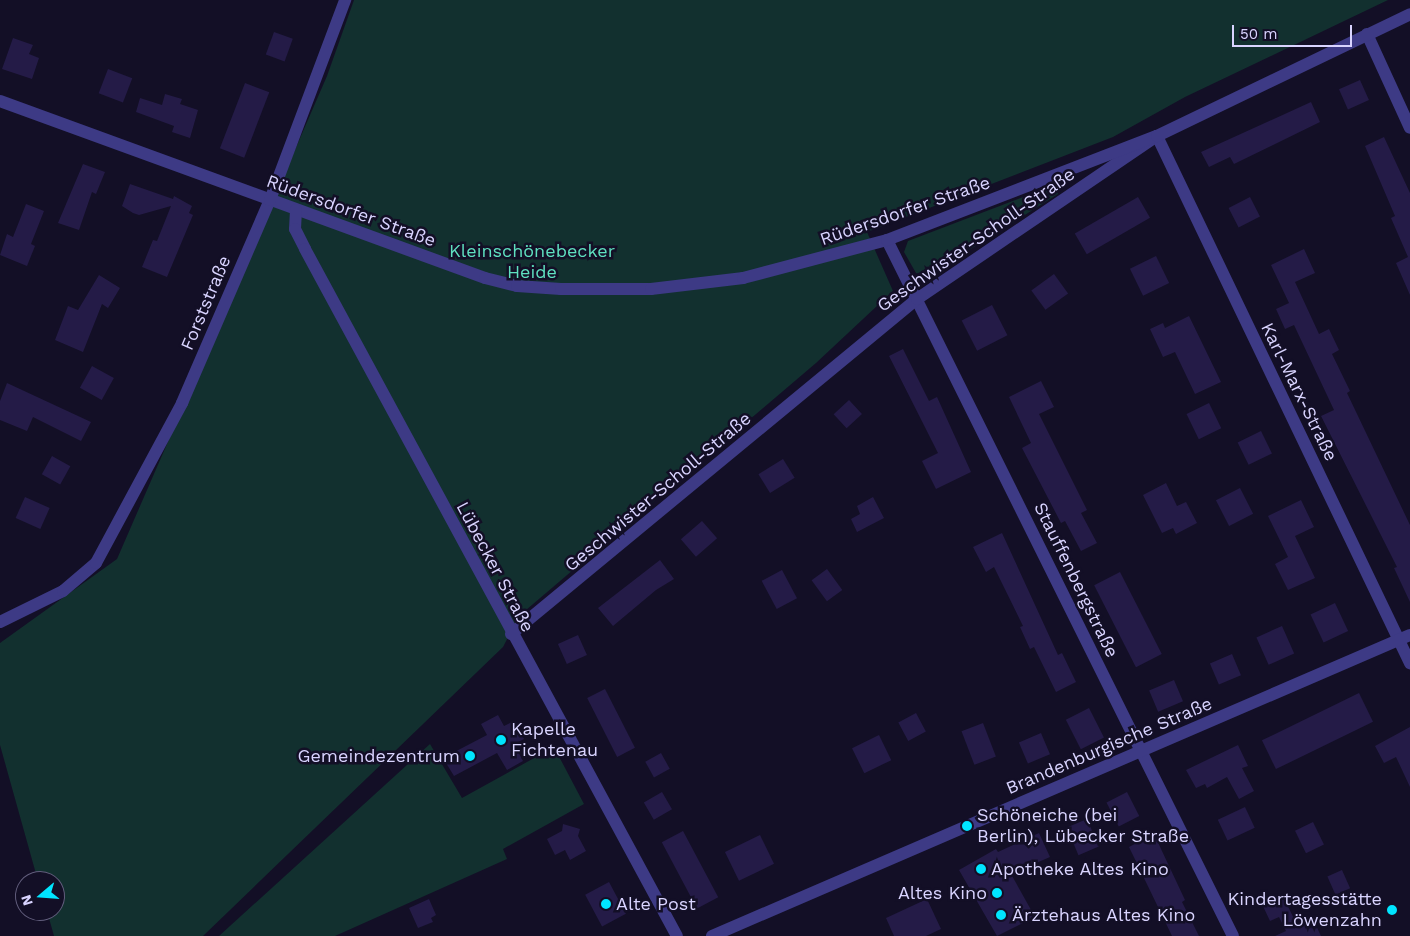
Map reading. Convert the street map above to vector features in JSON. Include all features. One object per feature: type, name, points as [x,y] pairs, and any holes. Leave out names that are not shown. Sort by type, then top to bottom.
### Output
[{"type":"street","name":"Forststraße","points":[[0,622],[56,595],[96,563],[182,403],[270,200],[345,0]]},
{"type":"street","name":"Geschwister-Scholl-Straße","points":[[512,634],[917,299],[1157,136],[1410,14]]},
{"type":"street","points":[[1367,34],[1410,128]]},
{"type":"street","name":"Rüdersdorfer Straße","points":[[0,101],[485,278],[517,286],[600,291],[702,285],[784,269],[886,240],[1157,136]]},
{"type":"street","name":"Karl-Marx-Straße","points":[[1157,136],[1405,638],[1410,663]]},
{"type":"street","name":"Lübecker Straße","points":[[296,210],[295,229],[305,249],[677,936]]},
{"type":"street","name":"Stauffenbergstraße","points":[[886,240],[1233,936]]},
{"type":"street","name":"Brandenburgische Straße","points":[[712,936],[1405,638]]},
{"type":"green space","name":"Kleinschönebecker Heide","points":[[354,0],[1388,0],[1185,97],[1113,137],[867,232],[893,291],[816,363],[519,616],[503,647],[203,936],[54,936],[50,921],[65,921],[65,871],[35,871],[0,745],[0,643],[117,559],[327,76]]},
{"type":"green space","points":[[1055,185],[1058,194],[928,276],[916,273],[904,252],[908,241]]},
{"type":"green space","points":[[430,744],[462,798],[554,747],[584,804],[503,849],[507,859],[335,936],[219,936]]},
{"type":"building","points":[[274,32],[293,39],[285,61],[266,55]]},
{"type":"building","points":[[13,38],[33,45],[29,54],[39,58],[32,79],[2,69]]},
{"type":"building","points":[[108,69],[132,78],[123,103],[99,93]]},
{"type":"building","points":[[1360,80],[1369,100],[1348,109],[1339,89]]},
{"type":"building","points":[[245,83],[269,92],[244,158],[220,148]]},
{"type":"building","points":[[165,94],[182,99],[180,104],[198,110],[190,138],[172,132],[174,126],[136,112],[140,98],[162,105]]},
{"type":"building","points":[[1311,102],[1320,122],[1234,164],[1230,157],[1209,167],[1201,152]]},
{"type":"building","points":[[1384,137],[1410,193],[1410,295],[1396,263],[1408,257],[1391,218],[1395,216],[1365,146]]},
{"type":"building","points":[[83,164],[105,172],[96,194],[92,192],[79,230],[58,223]]},
{"type":"building","points":[[130,184],[173,199],[174,196],[192,206],[189,213],[193,215],[167,277],[142,267],[153,240],[157,241],[171,206],[139,215],[133,213],[122,206]]},
{"type":"building","points":[[1138,197],[1150,218],[1087,254],[1075,234]]},
{"type":"building","points":[[1250,197],[1260,217],[1239,227],[1229,208]]},
{"type":"building","points":[[26,204],[44,211],[31,244],[35,246],[27,266],[0,255],[7,234],[13,237]]},
{"type":"building","points":[[1304,249],[1315,273],[1295,282],[1319,334],[1329,329],[1339,350],[1332,354],[1350,391],[1347,393],[1410,525],[1410,602],[1394,568],[1397,567],[1321,416],[1334,410],[1294,325],[1285,329],[1276,309],[1289,303],[1271,265]]},
{"type":"building","points":[[1156,256],[1169,283],[1143,296],[1130,269]]},
{"type":"building","points":[[1054,274],[1068,293],[1045,310],[1031,290]]},
{"type":"building","points":[[99,275],[120,288],[108,308],[102,304],[83,352],[55,340],[68,306],[78,310]]},
{"type":"building","points":[[992,305],[1007,335],[977,351],[962,320]]},
{"type":"building","points":[[1189,316],[1221,382],[1195,394],[1175,352],[1163,357],[1150,329],[1163,323],[1165,328]]},
{"type":"building","points":[[903,349],[929,401],[937,397],[971,472],[936,489],[922,461],[938,453],[889,356]]},
{"type":"building","points":[[92,366],[114,378],[102,400],[80,388]]},
{"type":"building","points":[[1041,381],[1054,407],[1039,414],[1087,510],[1081,513],[1097,543],[1081,551],[1065,521],[1061,523],[1022,448],[1031,443],[1009,397]]},
{"type":"building","points":[[7,383],[91,422],[81,441],[33,417],[27,431],[0,420],[0,401]]},
{"type":"building","points":[[849,400],[862,414],[847,428],[834,414]]},
{"type":"building","points":[[1209,403],[1221,428],[1199,439],[1187,414]]},
{"type":"building","points":[[1261,431],[1272,453],[1249,465],[1238,442]]},
{"type":"building","points":[[52,456],[70,466],[60,485],[42,474]]},
{"type":"building","points":[[783,459],[795,478],[770,493],[758,474]]},
{"type":"building","points":[[1166,483],[1177,506],[1186,502],[1197,523],[1176,534],[1173,528],[1162,533],[1143,495]]},
{"type":"building","points":[[1240,488],[1253,514],[1229,526],[1216,500]]},
{"type":"building","points":[[25,497],[50,508],[40,529],[16,518]]},
{"type":"building","points":[[873,497],[884,518],[857,532],[851,519],[860,514],[857,506]]},
{"type":"building","points":[[1301,500],[1314,527],[1295,536],[1315,578],[1288,590],[1275,564],[1288,557],[1268,516]]},
{"type":"building","points":[[702,521],[717,538],[696,557],[681,539]]},
{"type":"building","points":[[1002,533],[1058,655],[1062,653],[1076,682],[1056,692],[1034,647],[1030,649],[1020,627],[1023,626],[994,567],[986,572],[973,547]]},
{"type":"building","points":[[660,560],[674,579],[656,590],[613,626],[598,608]]},
{"type":"building","points":[[827,569],[842,590],[827,601],[812,580]]},
{"type":"building","points":[[782,570],[797,598],[777,609],[762,581]]},
{"type":"building","points":[[1120,572],[1162,654],[1136,667],[1094,585]]},
{"type":"building","points":[[1335,603],[1348,631],[1324,643],[1311,614]]},
{"type":"building","points":[[1282,626],[1294,653],[1269,665],[1256,637]]},
{"type":"building","points":[[578,635],[587,655],[567,664],[558,644]]},
{"type":"building","points":[[1232,654],[1241,675],[1219,685],[1210,663]]},
{"type":"building","points":[[1174,680],[1183,701],[1158,712],[1149,691]]},
{"type":"building","points":[[605,689],[635,748],[617,757],[587,698]]},
{"type":"building","points":[[1359,693],[1373,722],[1276,769],[1262,740]]},
{"type":"building","points":[[1089,708],[1104,737],[1081,749],[1066,720]]},
{"type":"building","points":[[916,713],[926,732],[908,741],[898,722]]},
{"type":"building","points":[[498,715],[504,726],[514,721],[524,739],[514,744],[523,761],[507,770],[497,753],[454,776],[443,758],[487,735],[481,724]]},
{"type":"building","points":[[983,723],[996,757],[974,765],[962,731]]},
{"type":"building","points":[[1410,727],[1410,787],[1396,757],[1384,763],[1375,746]]},
{"type":"building","points":[[1041,733],[1050,754],[1028,764],[1019,742]]},
{"type":"building","points":[[879,735],[891,760],[864,773],[852,748]]},
{"type":"building","points":[[1238,745],[1248,766],[1242,768],[1254,791],[1239,799],[1227,777],[1207,788],[1205,784],[1196,788],[1186,770]]},
{"type":"building","points":[[661,753],[670,769],[654,777],[645,762]]},
{"type":"building","points":[[662,792],[672,809],[654,820],[644,802]]},
{"type":"building","points":[[1127,792],[1139,816],[1119,826],[1107,802]]},
{"type":"building","points":[[1245,807],[1255,828],[1228,841],[1218,820]]},
{"type":"building","points":[[1087,819],[1099,847],[1078,855],[1067,828]]},
{"type":"building","points":[[1313,822],[1324,844],[1306,853],[1295,831]]},
{"type":"building","points":[[563,824],[580,829],[578,836],[586,851],[570,860],[565,850],[555,855],[547,839],[562,831]]},
{"type":"building","points":[[683,831],[718,897],[697,908],[662,842]]},
{"type":"building","name":"Altes Kino","points":[[1039,833],[1050,857],[1011,874],[1035,917],[997,936],[959,870],[996,849],[998,852]]},
{"type":"building","points":[[1154,834],[1185,900],[1182,902],[1199,936],[1172,936],[1129,847]]},
{"type":"building","points":[[760,835],[774,864],[739,881],[725,852]]},
{"type":"building","points":[[1342,870],[1350,888],[1336,895],[1327,877]]},
{"type":"building","name":"Alte Post","points":[[609,882],[626,914],[602,926],[585,895]]},
{"type":"building","points":[[1282,894],[1297,925],[1312,917],[1321,936],[1275,936],[1286,931],[1279,917],[1270,921],[1262,904]]},
{"type":"building","points":[[429,899],[436,915],[431,918],[433,922],[418,928],[409,908]]},
{"type":"building","points":[[927,899],[941,929],[926,936],[894,936],[886,918]]},
{"type":"place","name":"Kapelle Fichtenau","points":[[501,740]]},
{"type":"place","name":"Gemeindezentrum","points":[[470,756]]},
{"type":"place","name":"Schöneiche (bei Berlin), Lübecker Straße","points":[[967,826]]},
{"type":"place","name":"Apotheke Altes Kino","points":[[981,869]]},
{"type":"place","name":"Altes Kino","points":[[997,893]]},
{"type":"place","name":"Alte Post","points":[[606,904]]},
{"type":"place","name":"Kindertagesstätte Löwenzahn","points":[[1392,910]]},
{"type":"place","name":"Ärztehaus Altes Kino","points":[[1001,915]]}]
